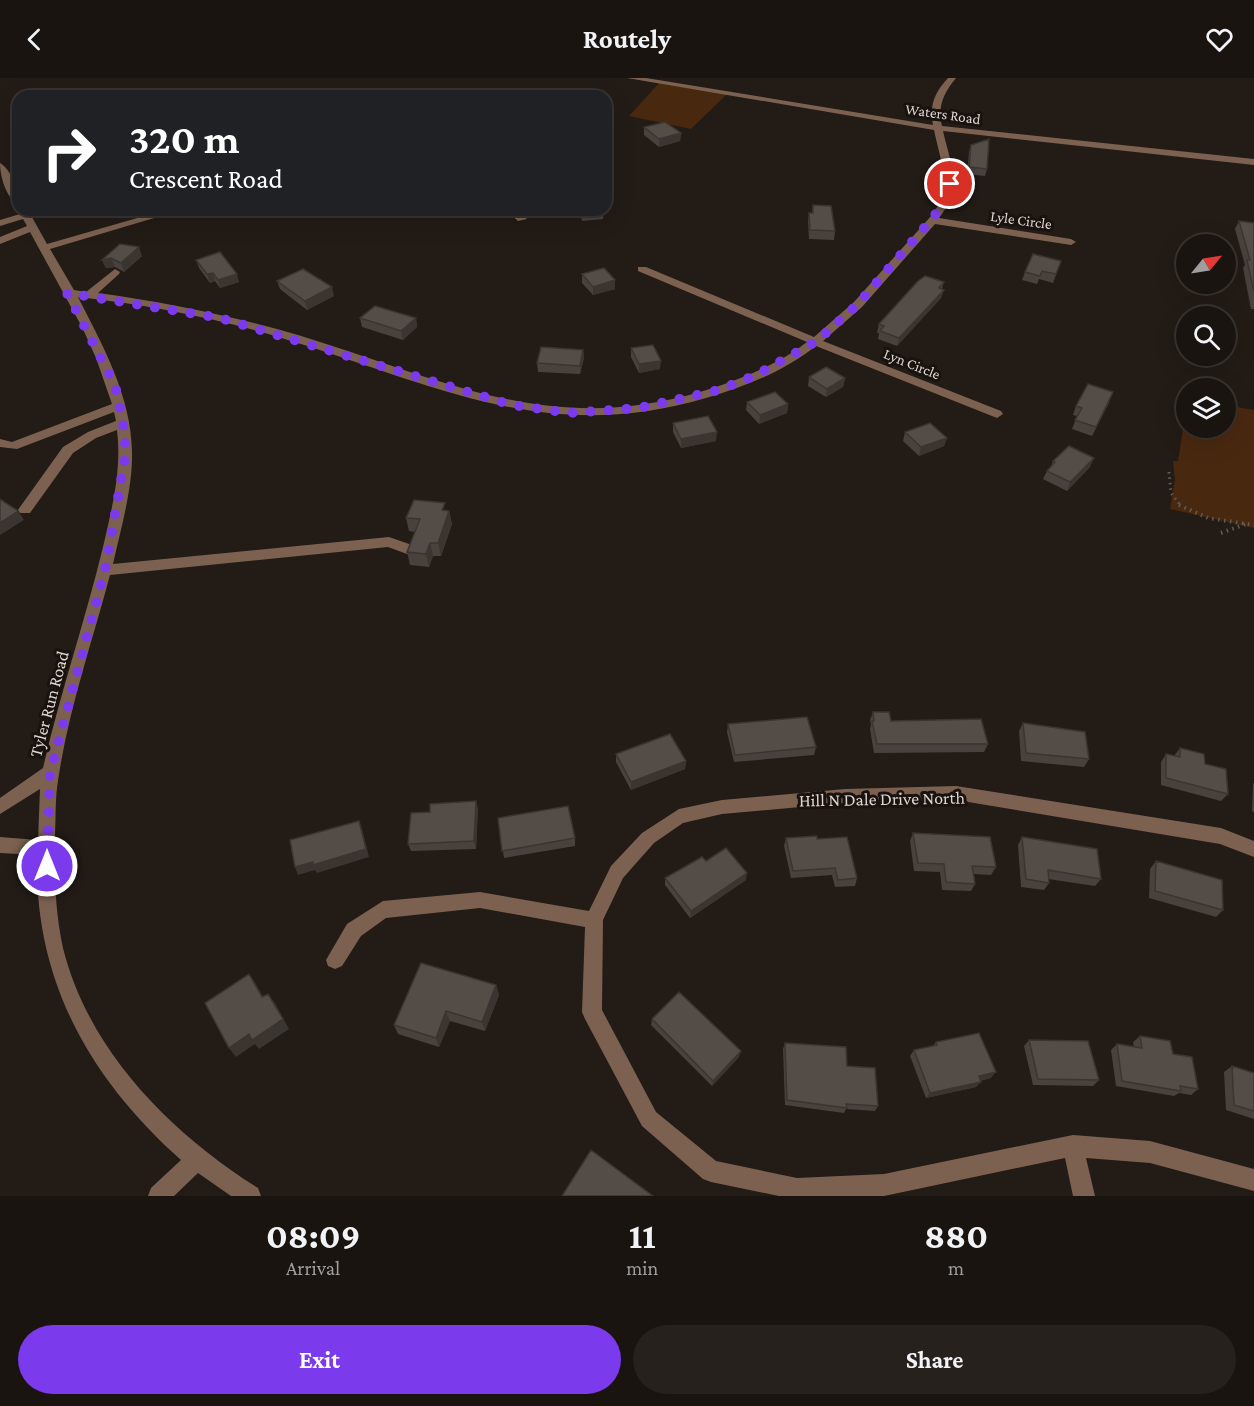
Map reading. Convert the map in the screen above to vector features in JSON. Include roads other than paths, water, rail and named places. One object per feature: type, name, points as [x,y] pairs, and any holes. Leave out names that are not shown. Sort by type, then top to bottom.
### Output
[{"type":"street","name":"Waters Road","points":[[631,78],[936,128],[1254,162]]},
{"type":"street","points":[[67,293],[220,318],[293,338],[474,396],[512,405],[570,413],[639,408],[692,398],[756,375],[817,341],[857,305],[931,220],[947,199],[950,184],[936,128],[938,97],[943,86],[952,78]]},
{"type":"street","name":"Tyler Run Road","points":[[0,165],[12,193]]},
{"type":"street","points":[[0,223],[12,210]]},
{"type":"street","points":[[0,241],[12,216]]},
{"type":"street","name":"Tyler Run Road","points":[[24,216],[44,248],[115,385],[123,423],[126,453],[105,570],[50,773],[46,848],[48,902],[57,961],[80,1019],[117,1078],[164,1131],[250,1196]]},
{"type":"street","points":[[44,248],[155,216]]},
{"type":"street","points":[[519,216],[522,219]]},
{"type":"street","name":"Lyle Circle","points":[[931,220],[1071,242]]},
{"type":"street","name":"Lyn Circle","points":[[642,269],[744,314],[997,414]]},
{"type":"street","points":[[89,295],[115,272]]},
{"type":"street","points":[[0,443],[13,446],[62,422],[120,405]]},
{"type":"street","points":[[25,510],[68,450],[92,435],[123,423]]},
{"type":"street","points":[[105,570],[389,542],[407,549]]},
{"type":"street","points":[[0,807],[50,773]]},
{"type":"street","name":"Hill N Dale Drive North","points":[[594,920],[617,872],[648,838],[679,817],[722,807],[845,796],[956,793],[1221,836],[1254,849]]},
{"type":"street","points":[[0,845],[46,848]]},
{"type":"street","points":[[335,960],[354,930],[383,910],[480,900],[594,920],[592,1012],[649,1119],[711,1171],[797,1188],[884,1185],[1073,1146],[1150,1152],[1254,1180]]},
{"type":"street","points":[[1073,1146],[1084,1196]]},
{"type":"street","points":[[159,1196],[198,1158]]}]
